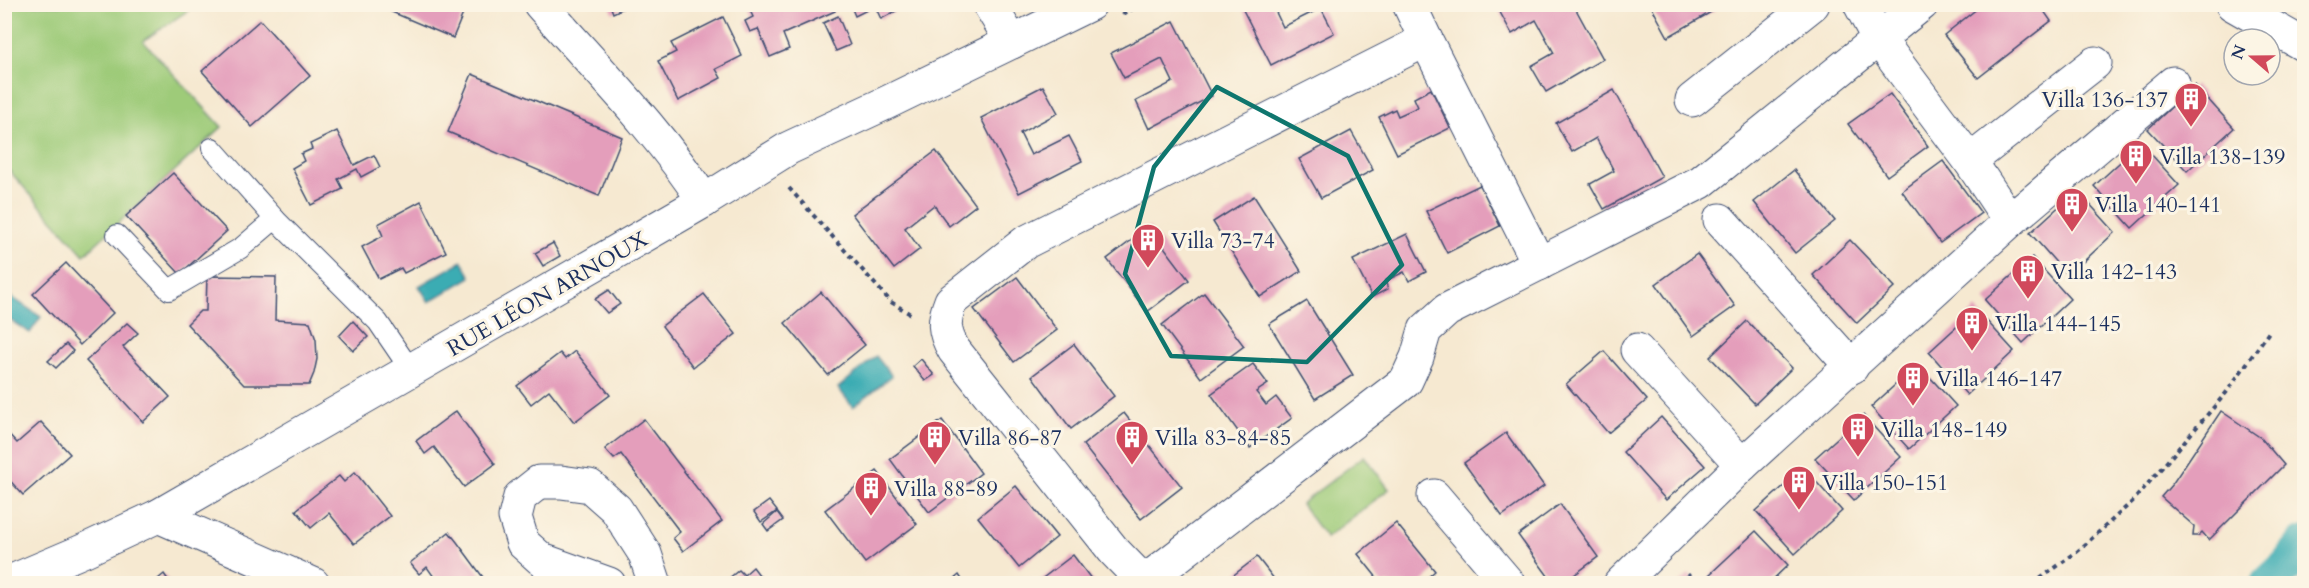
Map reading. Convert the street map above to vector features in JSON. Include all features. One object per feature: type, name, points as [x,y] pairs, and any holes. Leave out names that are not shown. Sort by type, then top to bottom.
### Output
[{"type":"street","points":[[540,4],[691,180],[704,201]]},
{"type":"street","points":[[989,4],[1012,42]]},
{"type":"street","name":"RUE LÉON ARNOUX","points":[[5,584],[158,516],[412,372],[704,201],[789,148],[1090,4]]},
{"type":"street","points":[[1409,4],[1539,264]]},
{"type":"street","points":[[1692,100],[1813,4]]},
{"type":"street","points":[[1860,4],[1878,38],[1970,161],[2010,221]]},
{"type":"street","points":[[1426,40],[1026,242],[973,281],[951,301],[945,315],[946,336],[954,350],[1114,551],[1145,583],[1406,381],[1417,357],[1425,330],[1447,310],[1701,182],[1922,4]]},
{"type":"street","points":[[2232,4],[2304,45]]},
{"type":"street","points":[[1970,161],[2095,63]]},
{"type":"street","points":[[1620,584],[1742,465],[2010,221],[2173,84]]},
{"type":"street","points":[[1720,220],[1852,367]]},
{"type":"street","points":[[1637,351],[1742,465]]},
{"type":"street","points":[[609,584],[542,560],[523,543],[515,517],[520,498],[539,482],[590,486],[616,509],[645,554],[655,584]]},
{"type":"street","points":[[1434,496],[1509,584]]},
{"type":"street","points":[[158,516],[301,581]]},
{"type":"lane","points":[[212,148],[275,219],[378,322],[412,372]]},
{"type":"lane","points":[[117,235],[169,290],[241,248],[275,219]]},
{"type":"path","points":[[797,197],[891,302],[909,315],[926,318],[945,315]]},
{"type":"path","points":[[2033,584],[2078,551],[2133,501],[2226,393],[2271,329]]},
{"type":"path","points":[[2295,584],[2304,573]]},
{"type":"highlighted area","points":[[1217,87],[1348,156],[1402,265],[1307,362],[1171,356],[1125,274],[1154,167]]},
{"type":"green space","points":[[4,5],[196,5],[143,41],[222,127],[84,255],[5,166]]},
{"type":"green space","points":[[1364,456],[1389,489],[1326,538],[1301,504]]},
{"type":"water","points":[[462,261],[471,277],[429,302],[419,286]]},
{"type":"water","points":[[7,294],[41,317],[30,333],[5,317]]},
{"type":"water","points":[[876,356],[892,376],[853,407],[838,388]]},
{"type":"building","points":[[373,4],[467,4],[453,38]]},
{"type":"building","points":[[632,4],[613,13],[610,5]]},
{"type":"building","points":[[747,4],[833,4],[835,11],[783,34],[789,49],[770,57],[758,29],[750,32],[745,21],[753,17]]},
{"type":"building","points":[[850,4],[909,4],[881,19],[875,6],[855,16]]},
{"type":"building","points":[[1240,4],[1272,4],[1283,27],[1321,8],[1334,33],[1271,65]]},
{"type":"building","points":[[1573,4],[1603,59],[1546,92],[1531,66],[1554,53],[1536,20],[1512,34],[1496,5]]},
{"type":"building","points":[[1650,4],[1725,4],[1668,37]]},
{"type":"building","points":[[1983,4],[2039,4],[2051,21],[1978,78],[1944,35]]},
{"type":"building","points":[[838,16],[850,45],[836,51],[823,23]]},
{"type":"building","points":[[723,17],[742,56],[716,69],[721,78],[678,101],[658,61],[676,52],[671,43]]},
{"type":"building","points":[[260,20],[310,76],[252,127],[202,71]]},
{"type":"building","points":[[1174,21],[1212,96],[1149,129],[1136,101],[1173,82],[1162,59],[1124,78],[1111,53]]},
{"type":"building","points":[[472,74],[622,137],[599,196],[448,132]]},
{"type":"building","name":"Villa 136-137","points":[[2195,85],[2234,128],[2187,171],[2148,129]]},
{"type":"building","points":[[1043,86],[1058,113],[1020,133],[1031,155],[1069,136],[1082,161],[1019,193],[981,118]]},
{"type":"building","points":[[1431,89],[1450,128],[1397,154],[1379,117],[1395,109],[1398,116],[1418,107],[1414,98]]},
{"type":"building","points":[[1614,90],[1662,177],[1604,209],[1590,184],[1614,171],[1596,138],[1572,152],[1556,123]]},
{"type":"building","points":[[1890,94],[1928,146],[1887,176],[1848,124]]},
{"type":"building","points":[[337,131],[354,165],[374,155],[380,167],[361,177],[357,169],[338,179],[343,189],[311,205],[292,168],[304,161],[301,154],[312,149],[310,144]]},
{"type":"building","points":[[1351,131],[1373,170],[1321,198],[1299,159]]},
{"type":"building","name":"Villa 138-139","points":[[2141,143],[2179,185],[2132,228],[2094,186]]},
{"type":"building","points":[[936,151],[976,205],[949,226],[934,205],[905,228],[920,249],[894,269],[852,214]]},
{"type":"building","points":[[1943,161],[1981,213],[1940,243],[1902,191]]},
{"type":"building","points":[[1794,170],[1835,221],[1795,253],[1754,202]]},
{"type":"building","points":[[173,173],[227,231],[180,274],[126,216]]},
{"type":"building","points":[[1480,185],[1500,226],[1447,253],[1426,211]]},
{"type":"building","name":"Villa 140-141","points":[[2077,190],[2115,232],[2068,276],[2030,233]]},
{"type":"building","points":[[1254,196],[1301,271],[1260,297],[1213,222]]},
{"type":"building","points":[[421,201],[446,252],[404,273],[401,268],[379,279],[362,247],[383,236],[378,224]]},
{"type":"building","name":"Villa 73-74","points":[[1149,227],[1189,280],[1147,312],[1107,259]]},
{"type":"building","points":[[1407,234],[1426,272],[1409,281],[1404,272],[1385,281],[1388,289],[1372,297],[1353,260]]},
{"type":"building","points":[[1850,240],[1895,287],[1857,323],[1813,275]]},
{"type":"building","points":[[553,243],[560,256],[543,266],[535,253]]},
{"type":"building","points":[[1697,254],[1735,306],[1693,336],[1656,284]]},
{"type":"building","name":"Villa 142-143","points":[[2032,257],[2070,299],[2023,343],[1985,300]]},
{"type":"building","points":[[66,263],[113,313],[80,345],[33,294]]},
{"type":"building","points":[[207,276],[276,277],[275,320],[310,322],[316,340],[317,359],[309,385],[244,385],[187,324],[200,311],[206,311]]},
{"type":"building","points":[[1017,277],[1057,330],[1014,362],[974,309]]},
{"type":"building","points":[[609,290],[620,304],[607,313],[595,299]]},
{"type":"building","points":[[821,292],[865,345],[828,375],[785,323]]},
{"type":"building","points":[[1204,293],[1244,346],[1201,378],[1162,325]]},
{"type":"building","points":[[704,294],[736,334],[693,367],[662,326]]},
{"type":"building","points":[[1307,301],[1353,375],[1315,399],[1269,324]]},
{"type":"building","name":"Villa 144-145","points":[[1976,309],[2014,351],[1967,395],[1929,352]]},
{"type":"building","points":[[353,321],[368,337],[353,351],[339,336]]},
{"type":"building","points":[[1747,321],[1792,368],[1755,404],[1710,357]]},
{"type":"building","points":[[127,323],[138,333],[123,347],[170,397],[143,422],[86,361]]},
{"type":"building","points":[[66,344],[73,351],[56,368],[48,361]]},
{"type":"building","points":[[1074,344],[1114,396],[1071,429],[1032,376]]},
{"type":"building","points":[[575,351],[610,395],[574,422],[549,390],[531,404],[517,386],[560,353],[565,359]]},
{"type":"building","points":[[1604,351],[1647,400],[1608,433],[1566,384]]},
{"type":"building","points":[[921,359],[934,375],[925,381],[913,366]]},
{"type":"building","points":[[1253,364],[1268,384],[1256,392],[1266,405],[1276,397],[1292,418],[1250,448],[1211,394]]},
{"type":"building","name":"Villa 146-147","points":[[1918,364],[1956,406],[1909,449],[1871,407]]},
{"type":"building","points":[[456,411],[495,464],[464,487],[434,447],[425,454],[416,441]]},
{"type":"building","points":[[2221,411],[2261,438],[2284,465],[2209,540],[2202,532],[2198,536],[2193,536],[2194,526],[2161,497],[2173,483]]},
{"type":"building","name":"Villa 83-84-85","points":[[1124,413],[1182,487],[1141,519],[1083,445]]},
{"type":"building","name":"Villa 148-149","points":[[1863,415],[1901,457],[1854,500],[1815,458]]},
{"type":"building","points":[[1661,417],[1705,466],[1666,500],[1623,452]]},
{"type":"building","points":[[644,419],[722,521],[683,551],[673,538],[680,532],[621,454],[614,459],[605,449]]},
{"type":"building","name":"Villa 86-87","points":[[942,420],[981,473],[929,512],[890,459]]},
{"type":"building","points":[[41,422],[70,454],[23,495],[4,474],[4,429],[17,443]]},
{"type":"building","points":[[1506,433],[1544,486],[1502,516],[1464,463]]},
{"type":"building","name":"Villa 150-151","points":[[1804,468],[1842,511],[1795,554],[1756,511]]},
{"type":"building","name":"Villa 88-89","points":[[877,471],[917,524],[865,563],[825,510]]},
{"type":"building","points":[[355,472],[390,516],[354,544],[329,513],[311,528],[296,510],[339,476],[344,482]]},
{"type":"building","points":[[1016,486],[1057,537],[1019,568],[978,517]]},
{"type":"building","points":[[769,501],[777,511],[761,522],[754,512]]},
{"type":"building","points":[[1560,504],[1598,557],[1562,584],[1554,584],[1518,535]]},
{"type":"building","points":[[777,512],[783,520],[768,531],[763,524]]},
{"type":"building","points":[[1396,523],[1435,571],[1420,584],[1382,584],[1358,554]]},
{"type":"building","points":[[1756,531],[1788,565],[1768,584],[1718,584],[1709,575]]},
{"type":"building","points":[[449,532],[488,584],[439,584],[427,567],[419,574],[410,563]]},
{"type":"building","points":[[1073,555],[1095,584],[1035,584]]},
{"type":"building","points":[[1257,557],[1278,584],[1222,584]]},
{"type":"building","points":[[753,567],[766,584],[722,584],[739,570],[744,575]]},
{"type":"building","points":[[164,574],[171,584],[152,584]]},
{"type":"building","points":[[1689,574],[1698,584],[1678,584]]},
{"type":"building","points":[[540,575],[560,584],[536,584]]},
{"type":"building","points":[[959,575],[965,584],[948,584]]},
{"type":"waterway","points":[[2268,584],[2288,565],[2304,544]]},
{"type":"place","name":"Villa 136-137","points":[[2191,128]]},
{"type":"place","name":"Villa 138-139","points":[[2136,185]]},
{"type":"place","name":"Villa 140-141","points":[[2072,233]]},
{"type":"place","name":"Villa 73-74","points":[[1148,269]]},
{"type":"place","name":"Villa 142-143","points":[[2028,300]]},
{"type":"place","name":"Villa 144-145","points":[[1972,352]]},
{"type":"place","name":"Villa 146-147","points":[[1913,407]]},
{"type":"place","name":"Villa 148-149","points":[[1858,458]]},
{"type":"place","name":"Villa 86-87","points":[[935,466]]},
{"type":"place","name":"Villa 83-84-85","points":[[1132,466]]},
{"type":"place","name":"Villa 150-151","points":[[1799,511]]},
{"type":"place","name":"Villa 88-89","points":[[871,517]]}]
